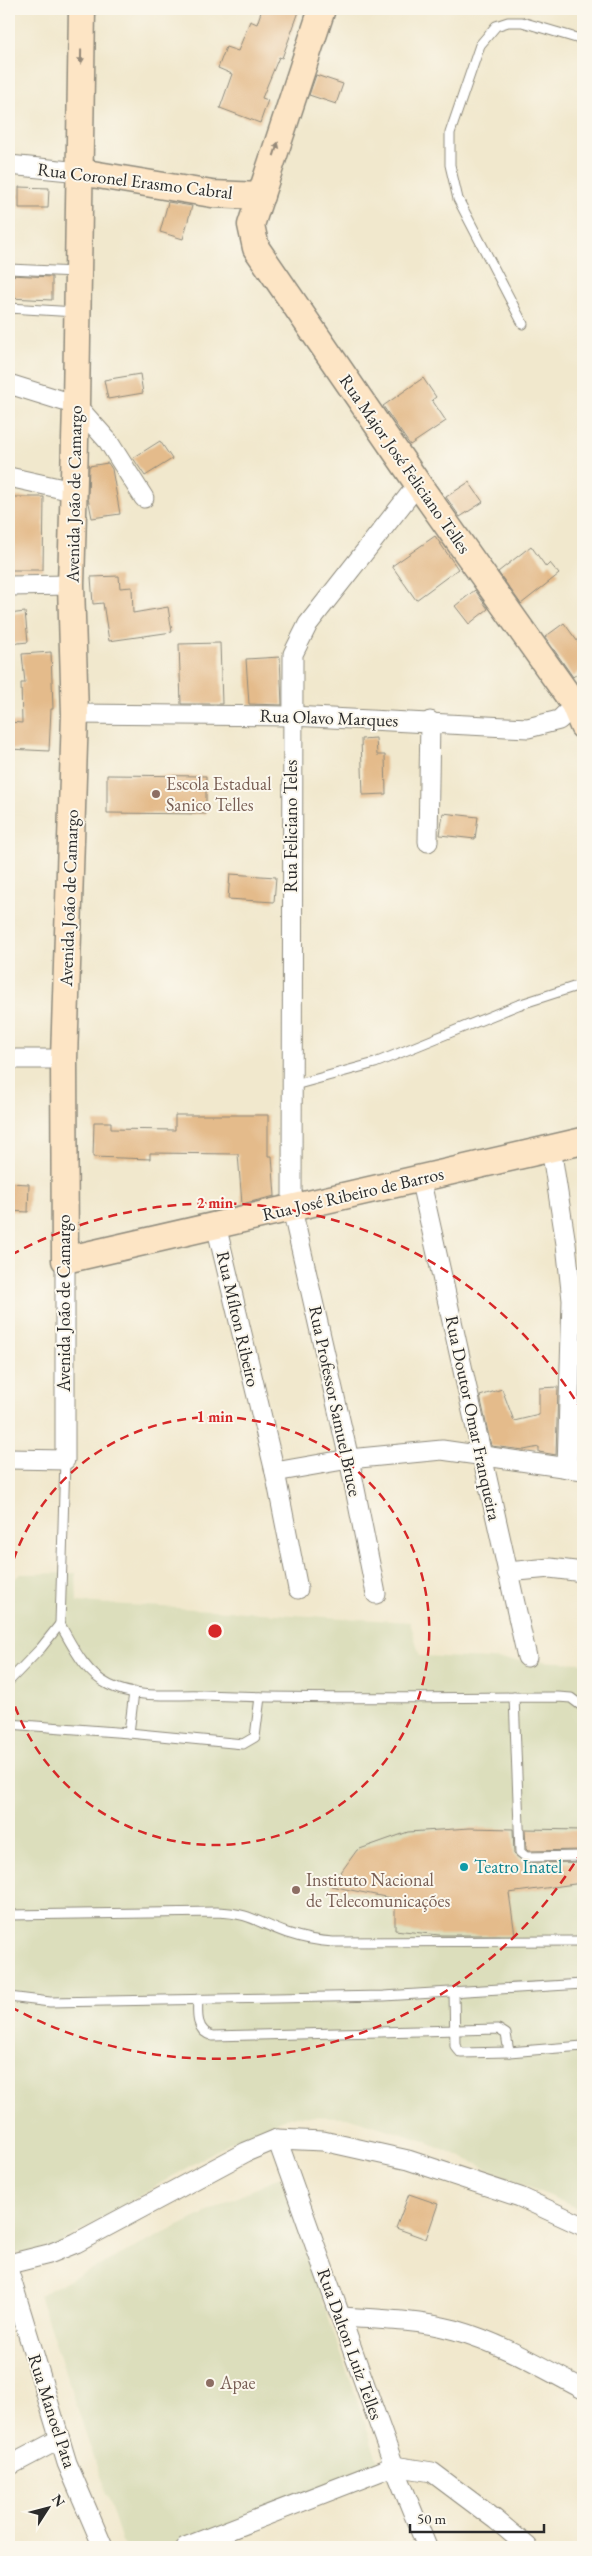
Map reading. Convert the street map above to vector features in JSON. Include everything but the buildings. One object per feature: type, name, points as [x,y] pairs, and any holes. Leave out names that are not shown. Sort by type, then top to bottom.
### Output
[{"type":"main road","name":"Avenida João de Camargo","points":[[64,1260],[64,1059],[75,714],[71,585],[72,490],[76,404],[82,9]]},
{"type":"main road","name":"Rua Major José Feliciano Telles","points":[[322,9],[251,225],[256,248],[418,484],[580,709]]},
{"type":"main road","name":"Rua Coronel Erasmo Cabral","points":[[80,172],[212,194],[261,196]]},
{"type":"main road","name":"Rua José Ribeiro de Barros","points":[[64,1260],[583,1141]]},
{"type":"street","name":"Rua Coronel Erasmo Cabral","points":[[9,165],[80,172]]},
{"type":"street","points":[[9,384],[76,404],[108,441],[144,498]]},
{"type":"street","points":[[9,477],[72,490]]},
{"type":"street","name":"Rua Feliciano Teles","points":[[292,1209],[290,1087],[293,654],[308,624],[418,484]]},
{"type":"street","points":[[9,586],[71,585]]},
{"type":"street","name":"Rua Olavo Marques","points":[[75,714],[292,716],[430,721],[528,728],[559,720],[580,709]]},
{"type":"street","points":[[428,842],[430,721]]},
{"type":"street","points":[[9,1059],[64,1059]]},
{"type":"street","points":[[275,1472],[348,1459],[442,1450],[575,1469],[572,1300],[566,1244],[551,1148]]},
{"type":"street","name":"Rua Doutor Omar Franqueira","points":[[420,1178],[481,1457],[528,1657]]},
{"type":"street","name":"Rua Professor Samuel Bruce","points":[[292,1209],[376,1594]]},
{"type":"street","name":"Rua Mílton Ribeiro","points":[[216,1225],[275,1472],[298,1589]]},
{"type":"street","name":"Avenida João de Camargo","points":[[64,1260],[64,1460]]},
{"type":"street","points":[[9,1459],[64,1460]]},
{"type":"street","points":[[507,1572],[539,1568],[583,1572]]},
{"type":"street","points":[[9,2264],[49,2254],[76,2243],[229,2160],[278,2138],[323,2140],[408,2160],[520,2197],[583,2226]]},
{"type":"street","name":"Rua Dalton Luiz Telles","points":[[278,2138],[394,2466],[427,2547]]},
{"type":"street","name":"Rua Manoel Pata","points":[[9,2272],[67,2463],[103,2547]]},
{"type":"street","points":[[341,2317],[399,2320],[454,2330],[511,2350],[583,2389]]},
{"type":"street","points":[[9,2466],[60,2439]]},
{"type":"street","points":[[185,2547],[394,2466],[432,2472],[528,2547]]},
{"type":"lane","points":[[523,324],[458,199],[450,165],[450,133],[480,45],[496,26],[508,22],[522,22],[583,40]]},
{"type":"lane","points":[[9,269],[78,272]]},
{"type":"lane","points":[[9,308],[77,312]]},
{"type":"lane","points":[[290,1087],[375,1063],[518,1005],[583,984]]},
{"type":"lane","name":"Avenida João de Camargo","points":[[60,1624],[64,1460]]},
{"type":"lane","points":[[9,1680],[41,1648],[60,1624],[81,1660],[93,1673],[109,1685],[134,1692],[260,1697],[571,1698],[583,1707]]},
{"type":"lane","points":[[129,1733],[134,1692]]},
{"type":"lane","points":[[9,1724],[243,1744],[248,1743],[255,1737],[258,1727],[260,1697]]},
{"type":"lane","points":[[514,1697],[520,1852],[526,1857],[583,1856]]},
{"type":"lane","points":[[9,1915],[231,1912],[253,1917],[286,1933],[312,1940],[333,1942],[583,1941]]},
{"type":"lane","points":[[9,1997],[50,2002],[384,1996],[583,1984]]},
{"type":"lane","points":[[454,1992],[455,2046],[461,2053],[509,2052],[583,2046]]},
{"type":"lane","points":[[198,1999],[199,2024],[207,2035],[455,2029],[502,2030],[506,2034],[509,2052]]},
{"type":"shaded area","name":"Instituto Nacional de Telecomunicações","points":[[76,1573],[77,1602],[410,1622],[420,1656],[583,1663],[583,2211],[425,2141],[347,2117],[291,2116],[230,2142],[57,2245],[28,2253],[9,2254],[9,1584],[20,1574]]},
{"type":"shaded area","name":"Apae","points":[[280,2176],[381,2470],[179,2547],[124,2547],[39,2295]]},
{"type":"place","name":"Escola Estadual Sanico Telles","points":[[156,794]]},
{"type":"place","name":"Teatro Inatel","points":[[464,1867]]},
{"type":"place","name":"Instituto Nacional de Telecomunicações","points":[[296,1890]]},
{"type":"place","name":"Apae","points":[[210,2383]]}]
